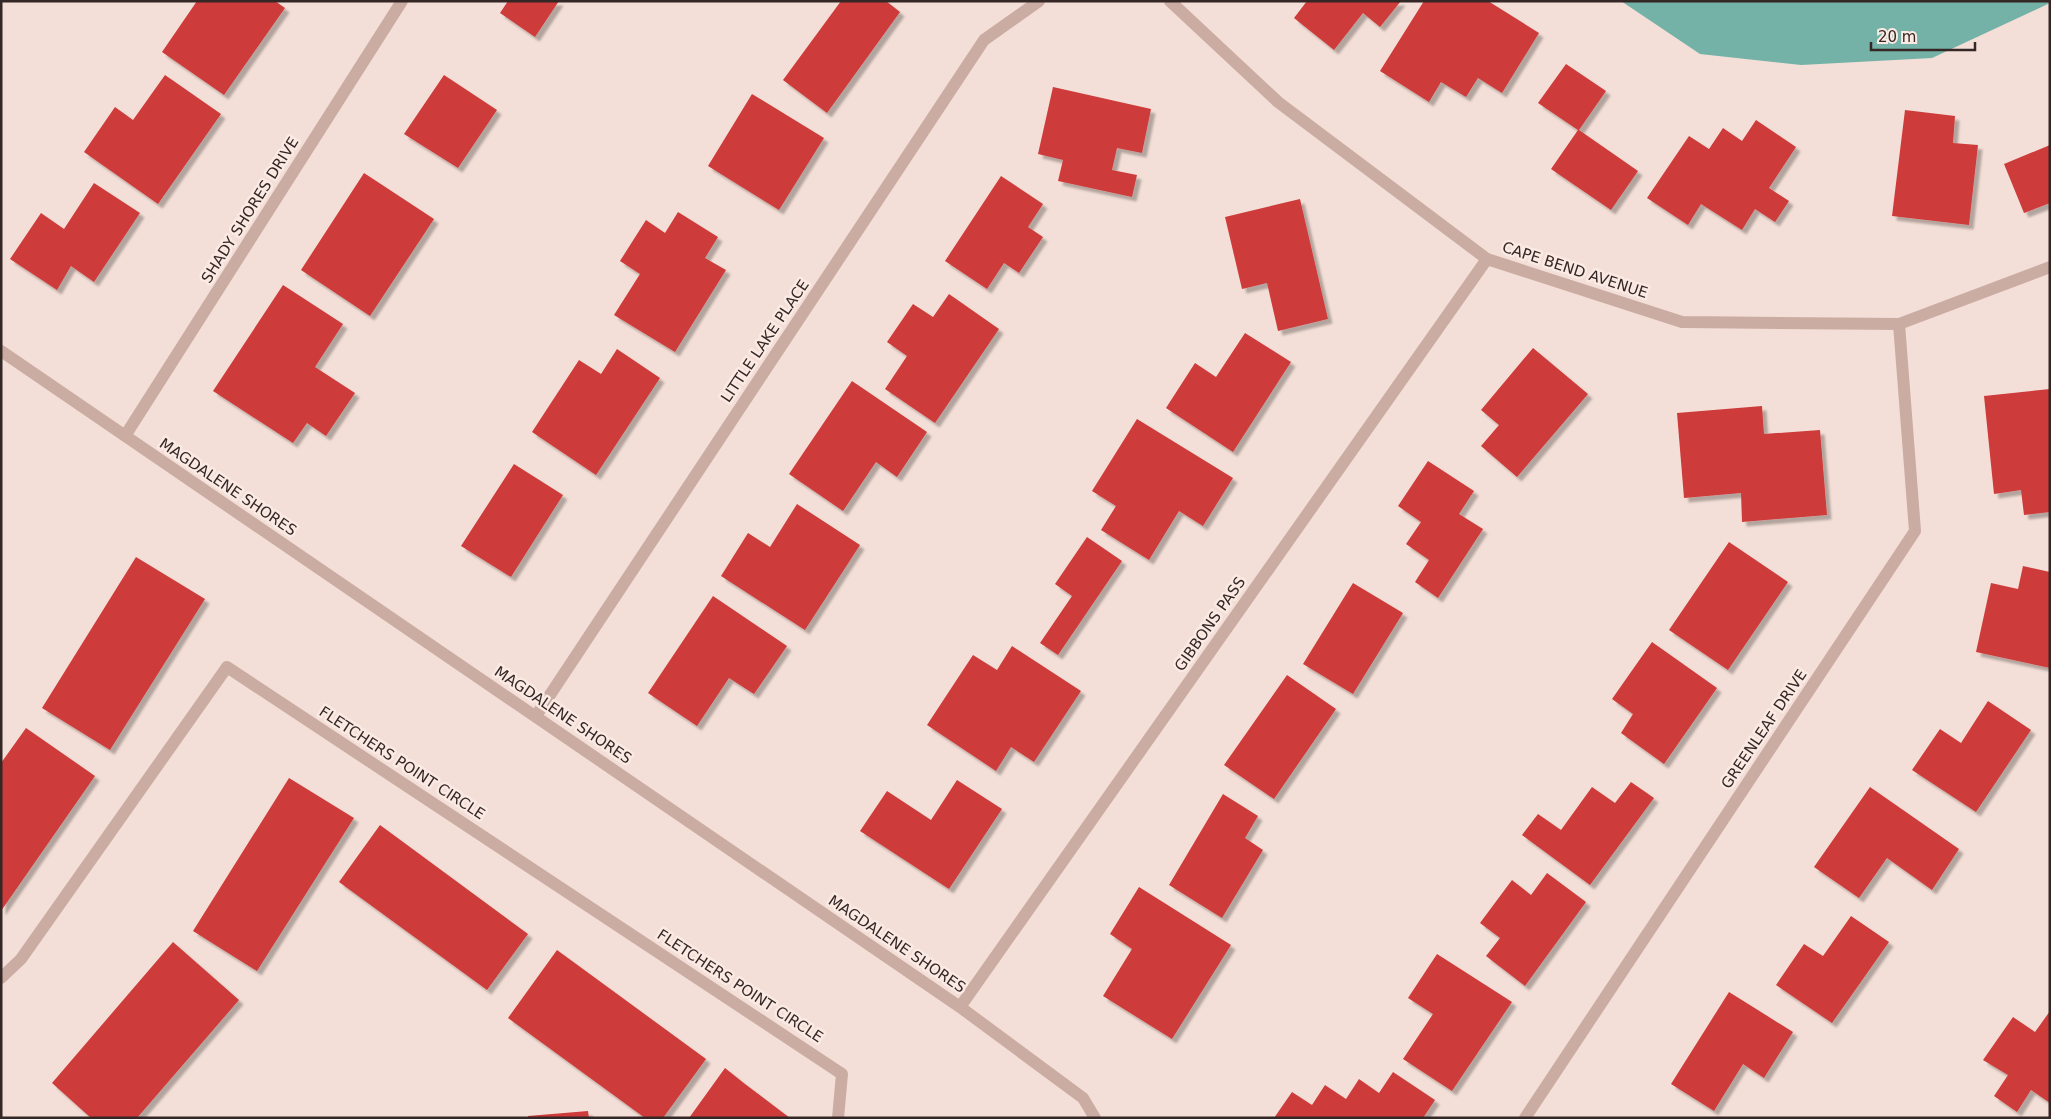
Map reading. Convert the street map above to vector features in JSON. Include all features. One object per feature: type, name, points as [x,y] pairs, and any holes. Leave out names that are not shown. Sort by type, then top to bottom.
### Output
[{"type":"street","name":"SHADY SHORES DRIVE","points":[[125,436],[402,1]]},
{"type":"street","name":"LITTLE LAKE PLACE","points":[[536,716],[984,40],[1039,1]]},
{"type":"street","name":"CAPE BEND AVENUE","points":[[1170,1],[1278,102],[1487,259],[1682,322],[1899,324],[2050,267]]},
{"type":"street","name":"GIBBONS PASS","points":[[960,1007],[1487,259]]},
{"type":"street","name":"GREENLEAF DRIVE","points":[[1525,1118],[1915,531],[1899,324]]},
{"type":"street","name":"MAGDALENE SHORES","points":[[1,351],[960,1007],[1083,1098],[1095,1118]]},
{"type":"street","name":"FLETCHERS POINT CIRCLE","points":[[1,978],[21,959],[227,667],[842,1074],[838,1118]]},
{"type":"water","points":[[1621,1],[2050,1],[2050,3],[1932,58],[1801,65],[1700,54]]},
{"type":"building","points":[[197,1],[275,1],[285,8],[224,95],[162,52]]},
{"type":"building","points":[[508,1],[559,1],[535,37],[500,13]]},
{"type":"building","points":[[841,1],[886,1],[900,12],[827,113],[783,80]]},
{"type":"building","points":[[1307,1],[1401,1],[1380,27],[1363,13],[1334,50],[1294,18]]},
{"type":"building","points":[[1424,1],[1488,1],[1539,33],[1502,93],[1478,78],[1466,97],[1441,82],[1429,102],[1380,71]]},
{"type":"building","points":[[1566,64],[1606,91],[1579,130],[1638,171],[1611,210],[1551,169],[1578,130],[1538,103]]},
{"type":"building","points":[[165,75],[221,114],[158,204],[84,152],[115,107],[133,120]]},
{"type":"building","points":[[444,75],[497,110],[458,168],[404,134]]},
{"type":"building","points":[[1053,87],[1151,109],[1142,153],[1117,148],[1112,170],[1137,175],[1132,197],[1058,181],[1063,160],[1038,154]]},
{"type":"building","points":[[752,94],[824,138],[779,210],[708,166]]},
{"type":"building","points":[[1905,110],[1955,116],[1953,143],[1978,145],[1969,225],[1892,216]]},
{"type":"building","points":[[1756,120],[1796,147],[1769,188],[1789,201],[1775,222],[1755,209],[1742,230],[1701,204],[1688,225],[1647,198],[1689,136],[1709,149],[1723,128],[1742,141]]},
{"type":"building","points":[[2050,145],[2050,203],[2024,213],[2004,164]]},
{"type":"building","points":[[364,173],[434,219],[370,316],[301,270]]},
{"type":"building","points":[[1001,176],[1043,204],[1028,227],[1043,237],[1019,273],[1004,263],[987,289],[945,261]]},
{"type":"building","points":[[94,183],[140,213],[94,282],[71,266],[57,290],[10,259],[41,213],[64,229]]},
{"type":"building","points":[[1300,199],[1328,319],[1278,331],[1267,283],[1242,289],[1225,217]]},
{"type":"building","points":[[678,212],[718,237],[705,258],[726,270],[675,352],[614,315],[640,274],[620,261],[646,220],[665,233]]},
{"type":"building","points":[[283,285],[343,324],[315,367],[355,393],[326,436],[307,423],[293,443],[213,391]]},
{"type":"building","points":[[949,294],[999,329],[935,423],[885,389],[907,356],[887,342],[913,304],[933,317]]},
{"type":"building","points":[[1245,333],[1291,362],[1233,452],[1166,408],[1195,363],[1216,377]]},
{"type":"building","points":[[1533,348],[1588,394],[1517,477],[1481,446],[1499,425],[1481,410]]},
{"type":"building","points":[[617,349],[660,378],[596,475],[532,432],[579,360],[601,374]]},
{"type":"building","points":[[852,381],[927,432],[897,477],[876,462],[843,511],[789,474]]},
{"type":"building","points":[[2050,389],[2050,512],[2024,515],[2021,490],[1994,494],[1984,396]]},
{"type":"building","points":[[1762,406],[1764,434],[1820,430],[1827,515],[1742,522],[1741,493],[1684,498],[1677,413]]},
{"type":"building","points":[[1137,419],[1233,478],[1203,526],[1179,511],[1149,560],[1101,530],[1116,506],[1092,491]]},
{"type":"building","points":[[1428,461],[1474,491],[1459,514],[1483,529],[1438,598],[1415,582],[1429,560],[1406,544],[1421,522],[1398,506]]},
{"type":"building","points":[[514,464],[563,495],[511,577],[461,546]]},
{"type":"building","points":[[797,504],[860,545],[805,630],[721,576],[748,533],[770,547]]},
{"type":"building","points":[[1087,537],[1122,561],[1058,655],[1040,643],[1072,596],[1055,584]]},
{"type":"building","points":[[1729,542],[1788,582],[1728,670],[1669,630]]},
{"type":"building","points":[[136,557],[205,599],[110,750],[42,708]]},
{"type":"building","points":[[2023,566],[2050,572],[2050,668],[1976,652],[1991,583],[2018,589]]},
{"type":"building","points":[[1353,583],[1403,613],[1353,694],[1303,664]]},
{"type":"building","points":[[713,596],[787,646],[754,694],[729,678],[697,726],[648,693]]},
{"type":"building","points":[[1652,642],[1717,688],[1664,764],[1621,733],[1633,714],[1612,699]]},
{"type":"building","points":[[1012,646],[1081,691],[1034,762],[1011,747],[996,771],[927,725],[973,655],[997,670]]},
{"type":"building","points":[[1287,675],[1336,709],[1274,799],[1224,765]]},
{"type":"building","points":[[1988,701],[2031,730],[1976,812],[1912,770],[1940,729],[1961,743]]},
{"type":"building","points":[[26,728],[95,776],[1,911],[1,763]]},
{"type":"building","points":[[289,778],[354,818],[257,971],[193,931]]},
{"type":"building","points":[[957,780],[1002,809],[949,889],[860,831],[887,791],[931,820]]},
{"type":"building","points":[[1631,782],[1654,798],[1590,885],[1522,835],[1538,814],[1561,830],[1592,787],[1615,803]]},
{"type":"building","points":[[1870,787],[1959,849],[1932,890],[1887,858],[1859,898],[1814,867]]},
{"type":"building","points":[[1223,794],[1258,816],[1245,838],[1263,850],[1222,918],[1169,885]]},
{"type":"building","points":[[380,825],[528,934],[487,990],[339,882]]},
{"type":"building","points":[[1547,873],[1586,902],[1525,986],[1486,956],[1500,938],[1480,923],[1512,880],[1531,895]]},
{"type":"building","points":[[1139,887],[1231,945],[1172,1039],[1103,996],[1132,949],[1110,934]]},
{"type":"building","points":[[1851,916],[1889,942],[1832,1023],[1776,985],[1804,944],[1823,956]]},
{"type":"building","points":[[173,942],[239,1000],[137,1118],[91,1118],[52,1083]]},
{"type":"building","points":[[557,950],[706,1059],[663,1118],[645,1118],[508,1018]]},
{"type":"building","points":[[1437,954],[1512,1002],[1452,1091],[1403,1059],[1433,1014],[1408,998]]},
{"type":"building","points":[[1729,992],[1793,1032],[1764,1078],[1743,1064],[1714,1111],[1671,1084]]},
{"type":"building","points":[[2050,1011],[2050,1103],[2031,1090],[2017,1112],[1994,1096],[2008,1075],[1983,1060],[2013,1017],[2035,1032]]},
{"type":"building","points":[[725,1068],[745,1084],[790,1118],[689,1118]]},
{"type":"building","points":[[1393,1072],[1435,1100],[1423,1118],[1274,1118],[1292,1092],[1312,1105],[1325,1085],[1346,1099],[1359,1079],[1379,1093]]},
{"type":"building","points":[[588,1111],[589,1118],[528,1118],[528,1116]]}]
